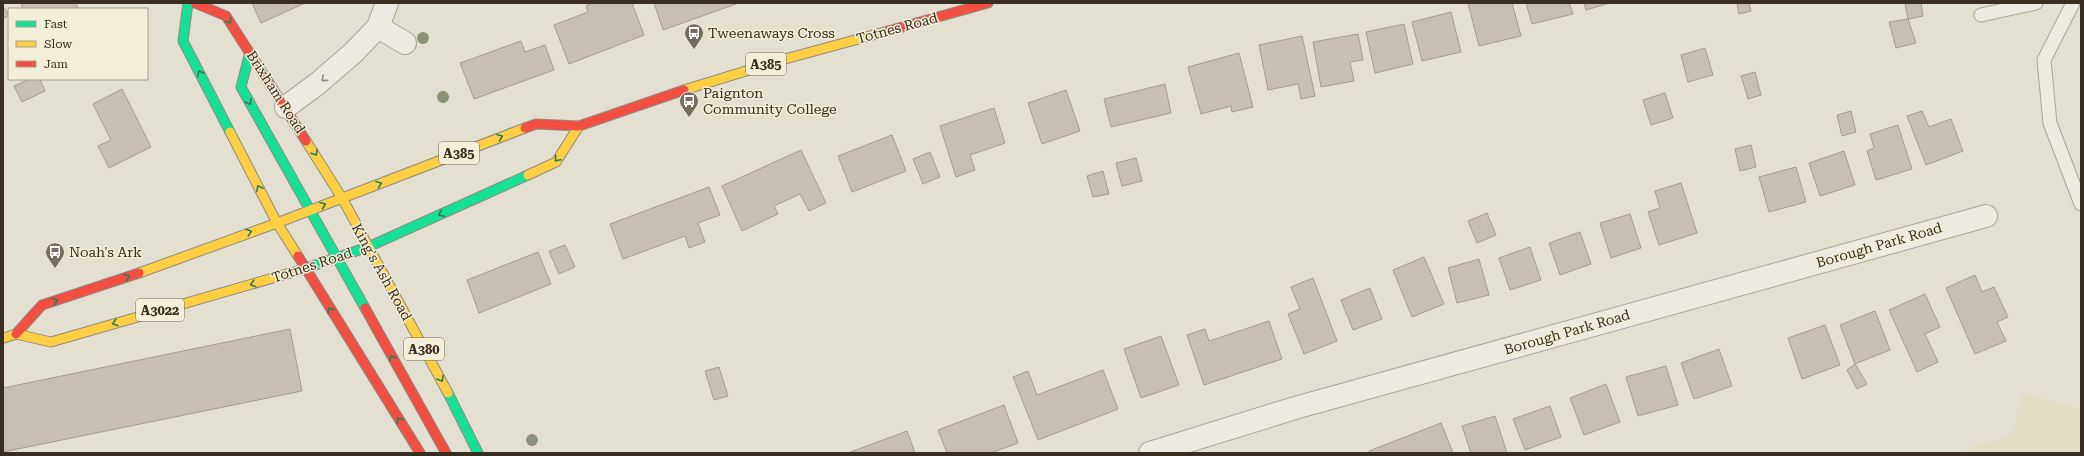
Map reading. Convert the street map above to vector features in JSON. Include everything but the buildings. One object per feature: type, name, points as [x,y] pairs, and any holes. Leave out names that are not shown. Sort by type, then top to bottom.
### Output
[{"type":"main road","points":[[188,3],[183,41],[277,223],[304,269],[420,453]]},
{"type":"main road","name":"Brixham Road","points":[[195,3],[226,16],[286,107],[342,198]]},
{"type":"main road","name":"Totnes Road","points":[[16,334],[42,305],[90,290],[277,223],[536,124],[578,126],[687,88],[785,59],[988,3]]},
{"type":"main road","points":[[250,52],[241,86],[309,211],[446,453]]},
{"type":"main road","name":"Totnes Road","points":[[3,338],[16,334],[51,342],[336,259],[368,247],[556,162],[578,126]]},
{"type":"main road","name":"King's Ash Road","points":[[342,198],[453,401],[478,453]]},
{"type":"street","points":[[286,107],[317,84],[353,53],[378,27],[387,3]]},
{"type":"street","points":[[378,27],[405,44]]},
{"type":"street","name":"Borough Park Road","points":[[1150,453],[1303,406],[1986,216]]},
{"type":"lane","points":[[1981,15],[2036,3]]},
{"type":"lane","points":[[2074,3],[2044,60],[2050,124],[2081,204]]},
{"type":"shaded area","points":[[2022,393],[2081,409],[2081,453],[1955,453],[2013,434]]},
{"type":"traffic: fast","points":[[188,3],[183,41],[230,132]]},
{"type":"traffic: fast","points":[[250,52],[241,87],[365,308]]},
{"type":"traffic: fast","points":[[304,269],[368,247],[528,175]]},
{"type":"traffic: fast","points":[[448,393],[478,453]]},
{"type":"traffic: slow","points":[[684,90],[785,59],[888,31]]},
{"type":"traffic: slow","points":[[528,175],[556,162],[579,126]]},
{"type":"traffic: slow","points":[[298,256],[277,223],[525,128]]},
{"type":"traffic: slow","points":[[139,273],[277,223],[230,132]]},
{"type":"traffic: slow","points":[[306,141],[342,198]]},
{"type":"traffic: slow","points":[[342,198],[448,393]]},
{"type":"traffic: slow","points":[[4,338],[16,334],[51,342],[304,269]]},
{"type":"traffic: jam","points":[[195,3],[226,16],[306,141]]},
{"type":"traffic: jam","points":[[888,31],[988,3]]},
{"type":"traffic: jam","points":[[525,128],[536,124],[579,126],[684,90]]},
{"type":"traffic: jam","points":[[298,256],[420,453]]},
{"type":"traffic: jam","points":[[16,334],[42,305],[139,273]]},
{"type":"traffic: jam","points":[[365,308],[446,453]]},
{"type":"place","name":"Tweenaways Cross","points":[[694,50]]},
{"type":"place","name":"Paignton Community College","points":[[689,118]]},
{"type":"place","name":"Noah's Ark","points":[[55,269]]}]
